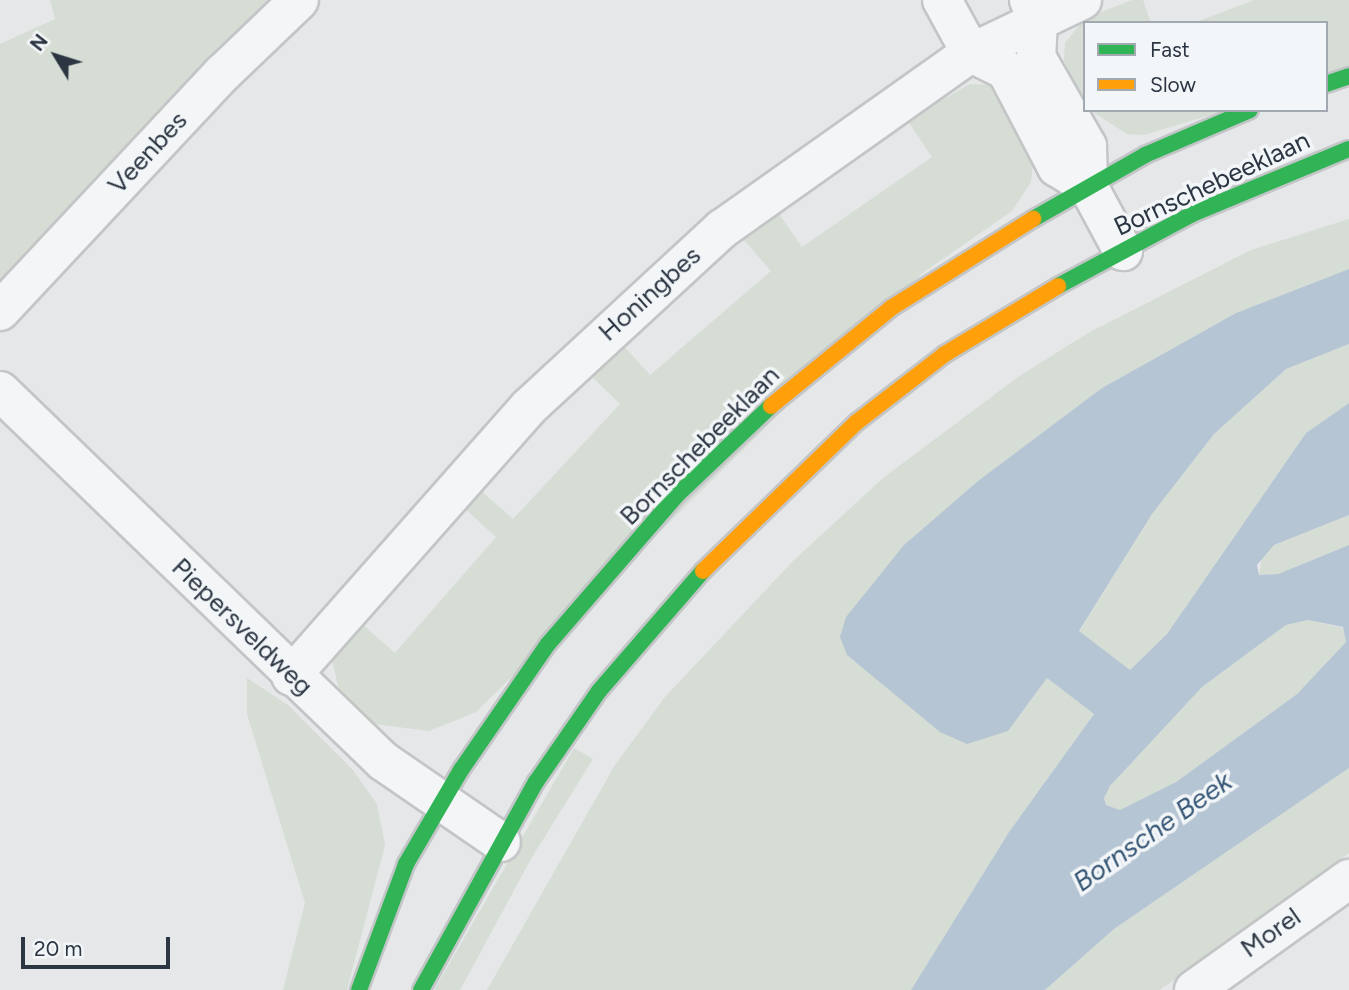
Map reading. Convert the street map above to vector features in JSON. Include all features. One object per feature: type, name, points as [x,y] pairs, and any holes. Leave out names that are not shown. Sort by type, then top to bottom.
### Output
[{"type":"street","name":"Veenbes","points":[[0,310],[223,73],[299,0]]},
{"type":"street","points":[[942,0],[971,53],[1006,70],[1057,167],[1088,186]]},
{"type":"street","name":"Honingbes","points":[[291,676],[529,407],[626,313],[722,229],[1034,11],[1082,0]]},
{"type":"street","points":[[1034,11],[1037,57],[1087,146],[1088,186],[1123,251]]},
{"type":"street","points":[[1328,83],[1349,76]]},
{"type":"street","name":"Bornschebeeklaan","points":[[359,990],[387,906],[440,803],[548,644],[676,496],[770,407],[891,308],[974,252],[1146,155],[1245,112]]},
{"type":"street","name":"Bornschebeeklaan","points":[[421,990],[501,842],[599,691],[713,559],[857,422],[945,354],[1123,251],[1240,192],[1349,149]]},
{"type":"street","name":"Piepersveldweg","points":[[0,391],[291,676],[383,761],[440,803],[501,842]]},
{"type":"street","name":"Morel","points":[[1194,990],[1349,879]]},
{"type":"shaded area","points":[[50,0],[268,0],[162,108],[0,288],[0,44],[55,19]]},
{"type":"shaded area","points":[[1132,0],[1143,0],[1150,21],[1083,21],[1083,101],[1064,61],[1065,43],[1084,19]]},
{"type":"shaded area","points":[[1254,0],[1349,0],[1349,66],[1328,73],[1328,21],[1199,21]]},
{"type":"shaded area","points":[[970,84],[990,85],[1001,94],[1034,153],[1031,182],[1012,211],[924,272],[476,712],[429,731],[374,724],[360,715],[340,694],[332,660],[362,624],[395,653],[496,537],[463,507],[480,490],[513,519],[620,404],[588,373],[621,343],[650,375],[771,271],[742,238],[777,211],[802,247],[932,157],[907,120]]},
{"type":"shaded area","points":[[1093,112],[1220,112],[1144,135],[1127,134]]},
{"type":"shaded area","points":[[1349,219],[1349,269],[1236,313],[1102,388],[978,481],[904,545],[1008,731],[1047,678],[1094,714],[1009,832],[911,990],[487,990],[615,765],[665,697],[793,561],[883,478],[1018,377],[1088,333],[1251,250]]},
{"type":"shaded area","points":[[1349,344],[1349,403],[1306,433],[1167,634],[1130,670],[1079,632],[1152,514],[1214,434],[1286,369]]},
{"type":"shaded area","points":[[1349,515],[1349,545],[1278,574],[1259,575],[1262,555],[1274,545]]},
{"type":"shaded area","points":[[1308,620],[1343,628],[1346,642],[1297,694],[1176,782],[1120,810],[1106,805],[1104,798],[1110,786],[1202,687],[1286,625]]},
{"type":"shaded area","points":[[247,678],[288,705],[353,770],[377,804],[385,845],[347,990],[283,990],[305,903],[247,714]]},
{"type":"shaded area","points":[[574,748],[593,759],[531,859],[460,990],[434,990]]},
{"type":"shaded area","points":[[1349,768],[1349,853],[1160,990],[1045,990],[1114,929]]},
{"type":"water","name":"Bornsche Beek","points":[[1349,269],[1349,344],[1286,369],[1214,434],[1152,514],[1079,631],[1130,670],[1167,634],[1306,433],[1349,403],[1349,515],[1274,545],[1257,565],[1259,575],[1278,574],[1349,545],[1349,768],[1114,929],[1045,990],[911,990],[1009,832],[1094,714],[1047,678],[1008,731],[967,744],[940,732],[847,655],[840,637],[846,617],[904,545],[978,481],[1102,388],[1236,313]],"holes":[[[1308,620],[1343,627],[1346,642],[1297,694],[1176,782],[1120,810],[1106,805],[1104,798],[1110,786],[1202,687],[1286,625]]]},
{"type":"traffic: fast","points":[[1328,83],[1349,76]]},
{"type":"traffic: fast","points":[[1033,219],[1145,155],[1245,112]]},
{"type":"traffic: fast","points":[[1058,286],[1192,214],[1349,149]]},
{"type":"traffic: fast","points":[[359,990],[406,864],[461,770],[548,644],[676,496],[771,406]]},
{"type":"traffic: fast","points":[[421,990],[536,782],[599,691],[703,571]]},
{"type":"traffic: slow","points":[[771,406],[891,308],[1033,219]]},
{"type":"traffic: slow","points":[[703,571],[857,422],[945,354],[1058,286]]}]
